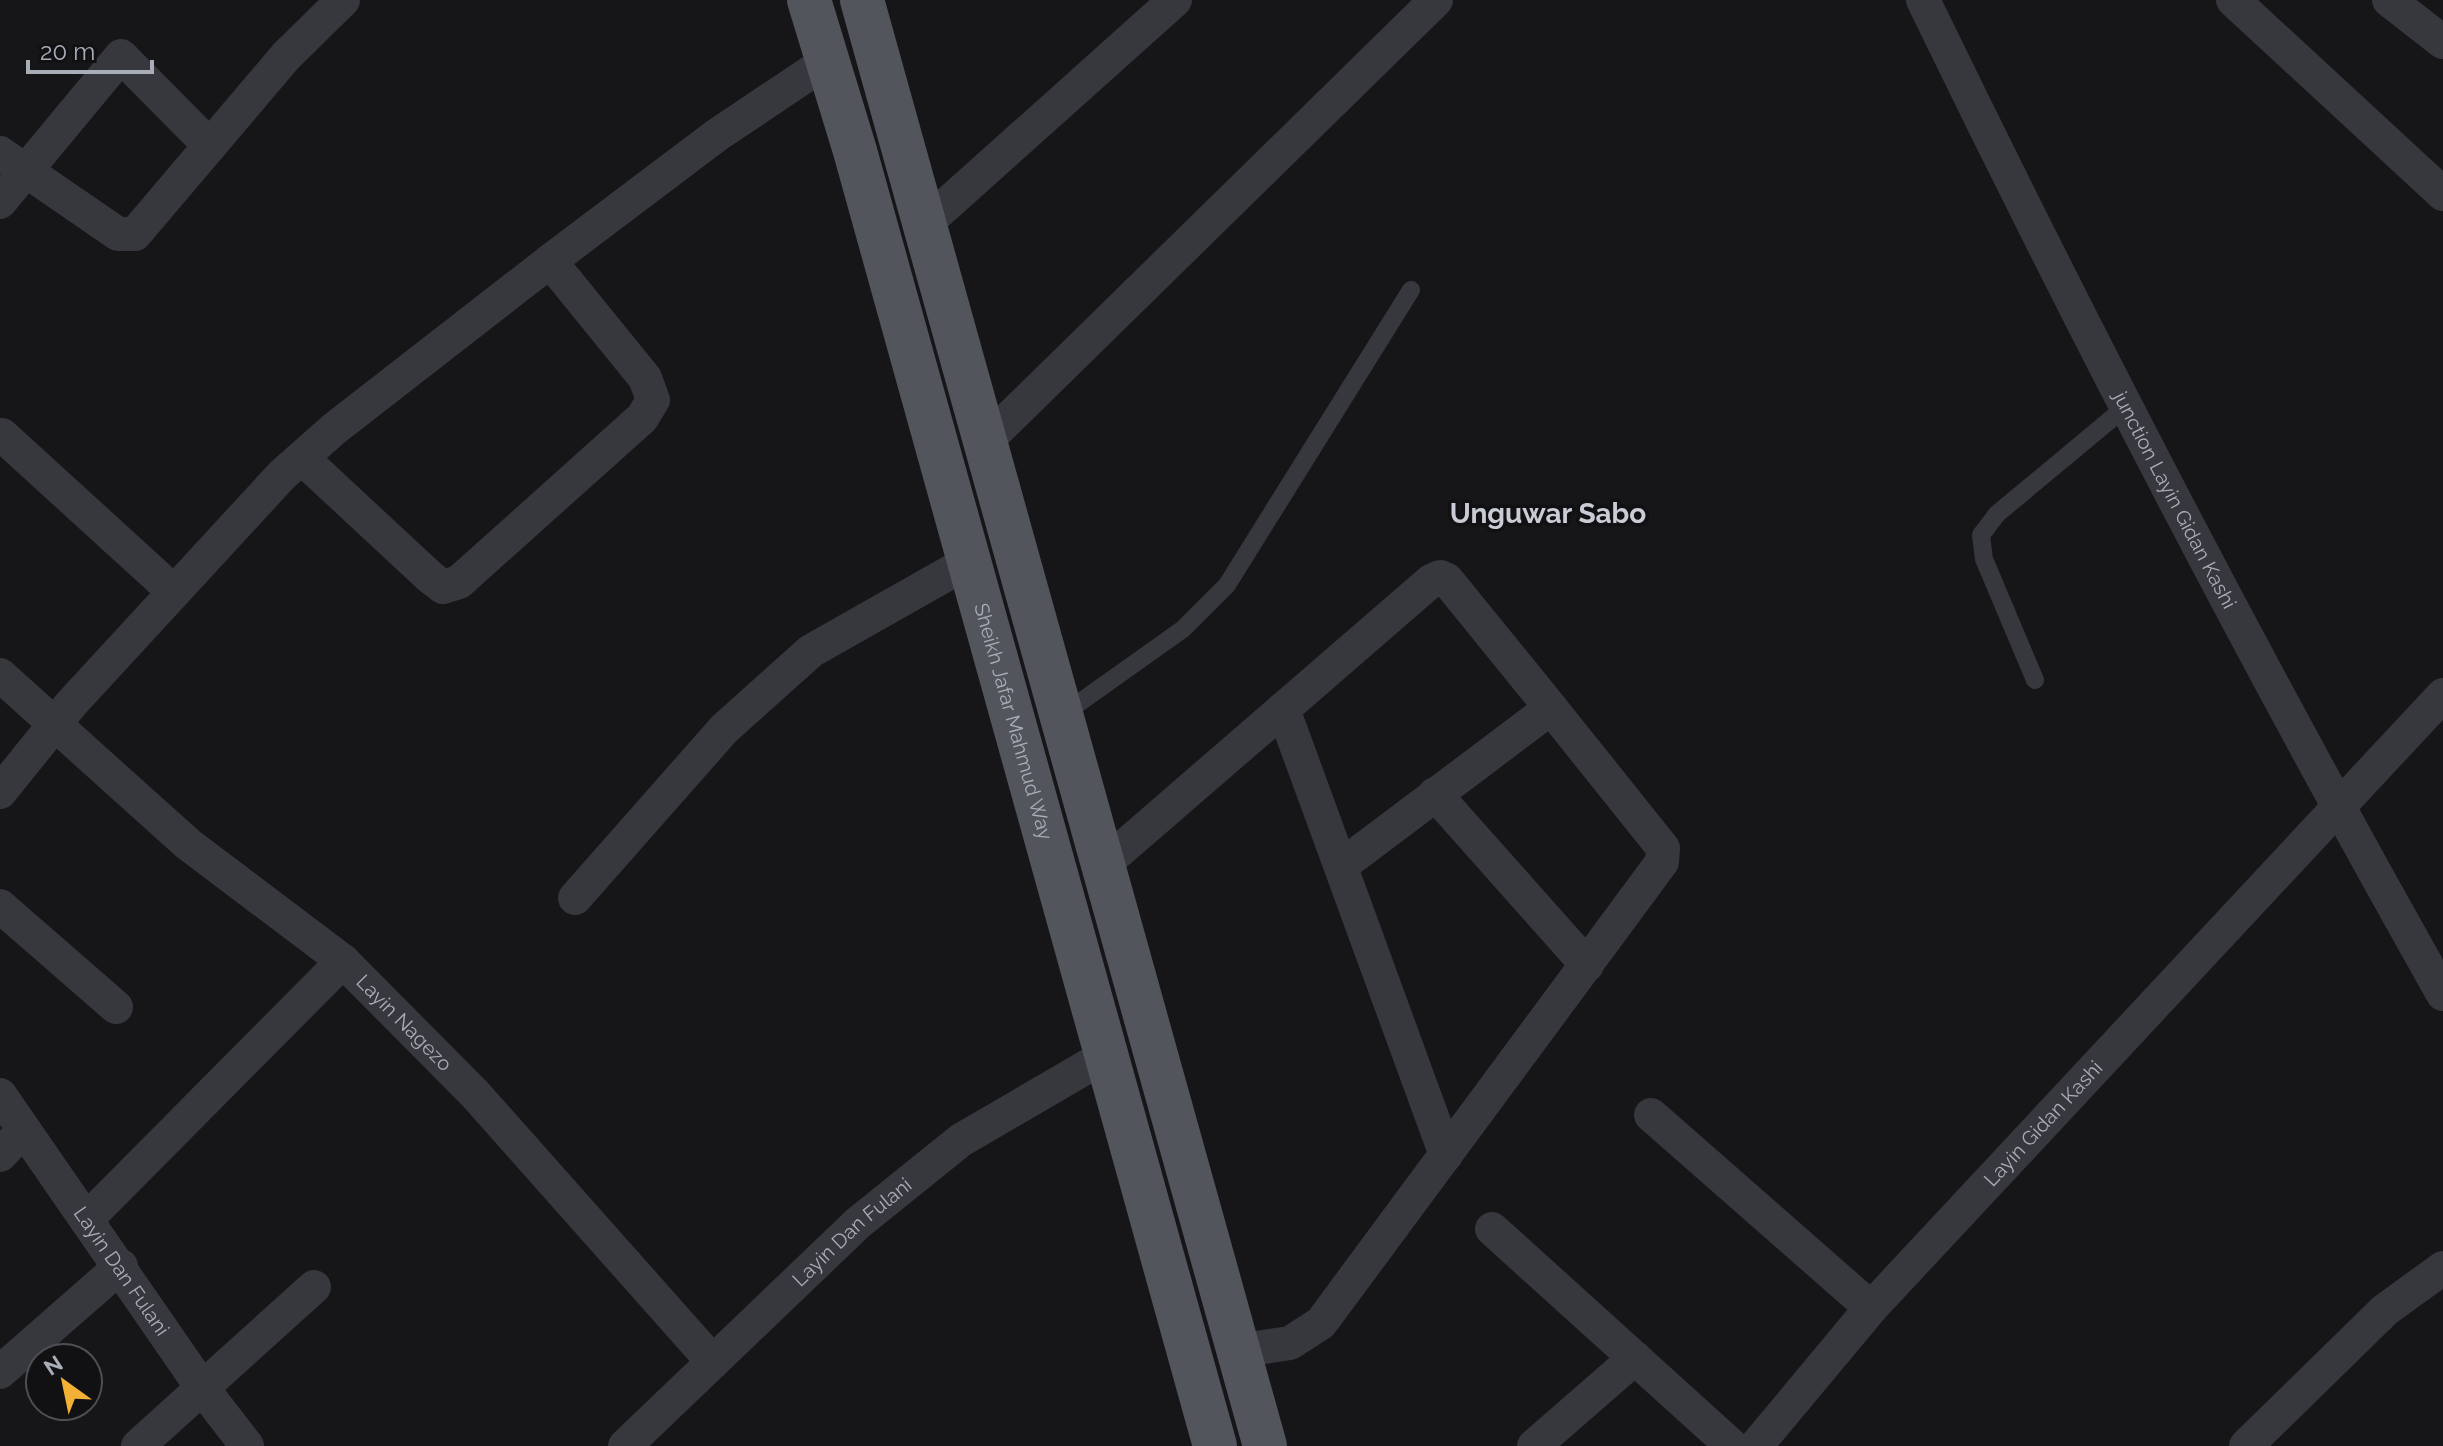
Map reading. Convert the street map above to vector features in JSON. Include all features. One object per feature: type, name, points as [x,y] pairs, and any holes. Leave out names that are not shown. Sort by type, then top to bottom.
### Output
[{"type":"main road","name":"Sheikh Jafar Mahmud Way","points":[[809,0],[855,151],[1215,1446]]},
{"type":"main road","points":[[862,0],[1265,1446]]},
{"type":"street","points":[[13,162],[126,236],[135,234],[286,56],[343,0]]},
{"type":"street","points":[[925,224],[1175,0]]},
{"type":"street","points":[[986,441],[1436,0]]},
{"type":"street","points":[[2233,0],[2443,194]]},
{"type":"street","points":[[2389,0],[2443,42]]},
{"type":"street","name":"junction Layin Gidan Kashi","points":[[1931,4],[2004,168],[2338,809],[2443,994]]},
{"type":"street","points":[[0,202],[13,162],[121,56],[210,146]]},
{"type":"street","points":[[0,792],[53,725],[173,591],[302,458],[550,261],[717,135],[826,62]]},
{"type":"street","points":[[302,458],[436,582],[443,587],[459,582],[642,418],[653,400],[645,378],[550,261]]},
{"type":"street","points":[[2,435],[173,591]]},
{"type":"street","points":[[575,898],[724,729],[811,651],[970,561]]},
{"type":"street","points":[[1103,865],[1431,581],[1440,577],[1447,580],[1663,848],[1662,862],[1651,879],[1321,1323],[1290,1343],[1237,1351]]},
{"type":"street","name":"Layin Nagezo","points":[[0,675],[188,844],[343,961],[475,1094],[713,1362]]},
{"type":"street","name":"Layin Gidan Kashi","points":[[1756,1446],[1871,1308],[2443,695]]},
{"type":"street","points":[[1341,866],[1551,708]]},
{"type":"street","points":[[1283,709],[1446,1155]]},
{"type":"street","points":[[1435,794],[1587,965]]},
{"type":"street","points":[[0,906],[116,1007]]},
{"type":"street","points":[[86,1220],[343,961]]},
{"type":"street","name":"Layin Dan Fulani","points":[[625,1446],[858,1223],[961,1140],[1107,1055]]},
{"type":"street","name":"Layin Dan Fulani","points":[[0,1095],[12,1143],[86,1220],[121,1266],[203,1389],[247,1446]]},
{"type":"street","points":[[1651,1115],[1871,1308]]},
{"type":"street","points":[[1492,1229],[1732,1446]]},
{"type":"street","points":[[0,1372],[121,1266]]},
{"type":"street","points":[[2246,1446],[2385,1310],[2443,1268]]},
{"type":"street","points":[[138,1446],[314,1287]]},
{"type":"street","points":[[1534,1446],[1635,1358]]},
{"type":"lane","points":[[1062,715],[1183,629],[1227,585],[1411,290]]},
{"type":"lane","points":[[2035,680],[1984,559],[1981,535],[1997,514],[2128,405]]},
{"type":"district","name":"Unguwar Sabo","points":[[1548,513]]}]
